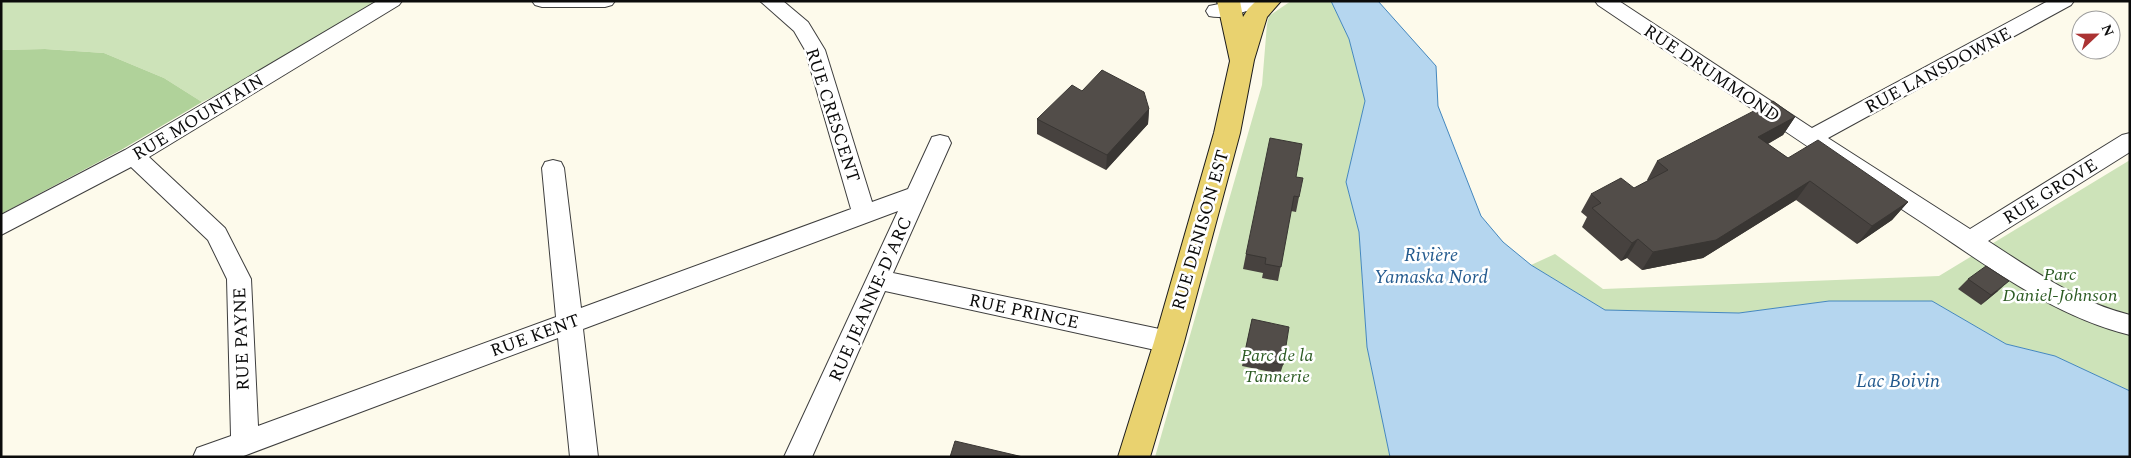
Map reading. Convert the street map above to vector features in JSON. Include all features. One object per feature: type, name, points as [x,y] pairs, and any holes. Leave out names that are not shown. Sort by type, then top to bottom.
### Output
[{"type":"main road","points":[[1242,61],[1256,14],[1270,1]]},
{"type":"main road","name":"RUE DENISON EST","points":[[1134,457],[1169,342],[1229,122],[1242,61],[1222,6]]},
{"type":"main road","points":[[1222,6],[1229,122]]},
{"type":"street","name":"RUE MOUNTAIN","points":[[1,226],[133,156],[392,1]]},
{"type":"street","points":[[542,1],[605,1]]},
{"type":"street","name":"RUE CRESCENT","points":[[770,1],[801,27],[815,50],[864,213]]},
{"type":"street","points":[[1222,6],[1256,1]]},
{"type":"street","name":"RUE DRUMMOND","points":[[1605,1],[2040,287],[2078,308],[2111,321],[2130,324]]},
{"type":"street","name":"RUE LANSDOWNE","points":[[1811,138],[2064,1]]},
{"type":"street","name":"RUE GROVE","points":[[1970,241],[2130,141]]},
{"type":"street","points":[[918,194],[940,143]]},
{"type":"street","name":"RUE PAYNE","points":[[133,156],[218,234],[239,279],[245,443]]},
{"type":"street","points":[[553,168],[584,457]]},
{"type":"street","name":"RUE JEANNE-D'ARC","points":[[864,213],[918,194]]},
{"type":"street","name":"RUE JEANNE-D'ARC","points":[[798,457],[918,194]]},
{"type":"street","name":"RUE KENT","points":[[207,457],[864,213]]},
{"type":"street","name":"RUE PRINCE","points":[[879,280],[1169,342]]},
{"type":"green space","points":[[1,1],[392,1],[312,50],[202,102],[164,78],[104,53],[45,49],[1,50]]},
{"type":"green space","name":"Parc de la Tannerie","points":[[1291,1],[1331,1],[1349,39],[1365,101],[1346,182],[1359,232],[1367,347],[1390,457],[1155,457],[1262,85],[1269,16]]},
{"type":"green space","points":[[45,49],[104,53],[164,78],[202,102],[121,150],[1,214],[1,50]]},
{"type":"green space","name":"Parc Daniel-Johnson","points":[[2130,160],[2130,391],[2055,356],[2006,344],[1932,301],[1829,301],[1739,313],[1605,310],[1531,265],[1555,254],[1603,289],[1939,276]]},
{"type":"water","name":"Lac Boivin","points":[[1331,1],[1378,1],[1436,66],[1438,106],[1481,216],[1503,242],[1531,265],[1605,310],[1739,313],[1829,301],[1932,301],[2006,344],[2055,356],[2130,391],[2130,457],[1390,457],[1367,347],[1359,232],[1346,182],[1365,101],[1349,39]]},
{"type":"building","points":[[1102,70],[1144,92],[1149,109],[1107,155],[1037,119],[1072,85],[1082,91]]},
{"type":"building","points":[[1773,101],[1795,117],[1758,137],[1788,158],[1818,140],[1908,202],[1872,226],[1810,181],[1716,240],[1653,252],[1638,239],[1632,243],[1592,208],[1601,203],[1591,194],[1621,178],[1634,188],[1668,170],[1657,161]]},
{"type":"building","points":[[1270,138],[1302,144],[1296,177],[1303,178],[1299,197],[1294,196],[1281,267],[1265,264],[1266,258],[1246,254]]},
{"type":"building","points":[[1986,266],[2009,281],[1991,295],[1968,279]]},
{"type":"building","points":[[1252,319],[1289,327],[1283,365],[1244,356]]},
{"type":"building","points":[[955,441],[1023,457],[950,457]]},
{"type":"water label","name":"Rivière Yamaska Nord","points":[[1431,265]]}]
